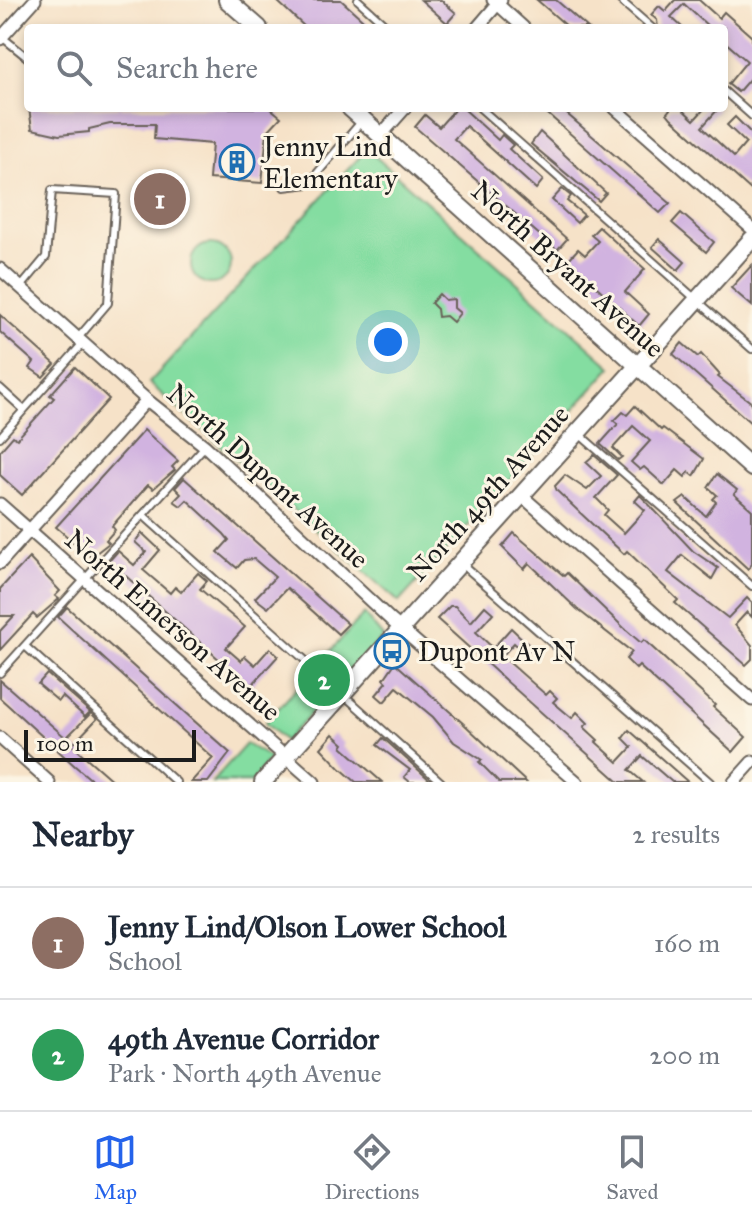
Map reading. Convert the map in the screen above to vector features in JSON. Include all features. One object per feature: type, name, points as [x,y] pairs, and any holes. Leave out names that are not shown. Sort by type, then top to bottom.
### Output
[{"type":"street","points":[[1,37],[35,0]]},
{"type":"street","points":[[227,0],[254,24]]},
{"type":"street","points":[[480,24],[497,1],[520,24]]},
{"type":"street","points":[[381,135],[401,112]]},
{"type":"street","points":[[620,112],[752,229]]},
{"type":"street","name":"North Bryant Avenue","points":[[356,114],[752,468]]},
{"type":"street","name":"North 49th Avenue","points":[[263,782],[752,239]]},
{"type":"street","name":"North Dupont Avenue","points":[[0,269],[147,400],[205,446],[401,629],[577,782]]},
{"type":"street","points":[[0,563],[147,400]]},
{"type":"street","points":[[521,495],[752,700]]},
{"type":"street","name":"North Emerson Avenue","points":[[0,504],[314,782]]},
{"type":"street","points":[[0,738],[49,782]]},
{"type":"street","points":[[734,782],[752,762]]},
{"type":"lane","points":[[358,0],[385,24]]},
{"type":"lane","points":[[620,0],[647,24]]},
{"type":"lane","points":[[1,37],[24,55]]},
{"type":"lane","points":[[728,95],[752,116]]},
{"type":"lane","points":[[484,112],[752,349]]},
{"type":"lane","points":[[284,187],[308,184],[356,114]]},
{"type":"lane","points":[[0,437],[108,303],[116,194],[52,190],[46,257],[21,287]]},
{"type":"lane","points":[[0,388],[23,409]]},
{"type":"lane","points":[[578,433],[752,586]]},
{"type":"lane","points":[[0,673],[205,446]]},
{"type":"lane","points":[[143,515],[441,782]]},
{"type":"lane","points":[[460,563],[710,782]]},
{"type":"lane","points":[[25,646],[176,782]]},
{"type":"green space","points":[[367,149],[612,367],[399,602],[149,383]]},
{"type":"green space","points":[[155,191],[184,193],[182,209],[176,210],[171,226],[154,224]]},
{"type":"green space","points":[[211,244],[225,250],[231,264],[225,278],[211,284],[197,278],[191,264],[197,250]]},
{"type":"green space","points":[[364,614],[383,637],[285,741],[265,723]]},
{"type":"green space","points":[[246,744],[270,758],[252,782],[212,782]]},
{"type":"building","points":[[276,0],[341,0],[368,24],[302,24]]},
{"type":"building","points":[[421,0],[441,0],[456,13],[447,23]]},
{"type":"building","points":[[537,0],[556,0],[583,24],[564,24]]},
{"type":"building","points":[[675,0],[699,0],[719,18],[724,12],[752,37],[752,76],[738,92],[728,84],[747,61],[728,44],[728,24],[706,24],[684,4],[671,17],[679,24],[658,24],[651,15],[659,6],[665,11]]},
{"type":"building","name":"Jenny Lind Elementary","points":[[30,112],[275,112],[281,117],[267,132],[262,183],[209,179],[212,144],[154,139],[155,124],[110,124],[89,129],[89,132],[59,135],[32,129]]},
{"type":"building","points":[[452,112],[467,112],[498,140],[502,135],[513,145],[509,149],[543,180],[536,189],[466,126],[454,139],[567,239],[557,250],[415,127],[425,115],[439,127]]},
{"type":"building","points":[[546,112],[565,112],[670,203],[660,213]]},
{"type":"building","points":[[685,112],[694,120],[701,112],[715,112],[702,127],[734,157],[746,143],[727,125],[735,117],[752,134],[752,191],[671,118],[667,113]]},
{"type":"building","points":[[540,132],[606,193],[599,201],[531,144]]},
{"type":"building","points":[[562,189],[571,196],[567,201],[584,215],[577,223],[552,200]]},
{"type":"building","points":[[681,213],[714,242],[706,252],[672,223]]},
{"type":"building","points":[[599,227],[645,269],[625,292],[649,314],[639,326],[568,260],[578,249],[585,255],[598,241],[591,235]]},
{"type":"building","points":[[659,239],[685,262],[678,270],[652,247]]},
{"type":"building","points":[[752,265],[752,306],[731,288]]},
{"type":"building","points":[[439,294],[445,300],[454,299],[454,308],[460,313],[453,322],[446,316],[438,317],[437,309],[431,303]]},
{"type":"building","points":[[0,315],[55,364],[43,377],[30,368],[34,362],[0,332]]},
{"type":"building","points":[[682,343],[698,357],[701,354],[720,375],[718,377],[752,403],[752,424],[673,354]]},
{"type":"building","points":[[75,367],[109,399],[22,495],[0,475],[0,451],[13,436],[17,439],[54,398],[50,395]]},
{"type":"building","points":[[635,406],[661,430],[663,428],[704,459],[694,476],[689,472],[685,477],[677,470],[664,485],[644,467],[640,470],[631,462],[650,441],[633,426],[613,448],[622,457],[618,460],[600,444],[618,424],[614,421],[623,412],[627,415]]},
{"type":"building","points":[[144,430],[178,461],[172,467],[175,470],[153,489],[148,485],[112,526],[115,530],[106,540],[109,543],[91,557],[56,527]]},
{"type":"building","points":[[594,455],[617,475],[596,498],[608,510],[604,515],[624,533],[645,510],[635,501],[640,495],[693,551],[718,568],[712,579],[682,555],[668,572],[728,618],[747,598],[752,603],[752,617],[747,612],[735,625],[752,645],[752,659],[746,665],[675,603],[678,600],[627,551],[624,554],[557,491],[555,486],[565,475],[587,490],[601,476],[586,462]]},
{"type":"building","points":[[717,474],[737,490],[734,494],[752,510],[752,564],[748,569],[677,503],[685,497],[706,516],[716,502],[713,499],[717,495],[708,487]]},
{"type":"building","points":[[184,478],[348,624],[338,634],[287,588],[268,608],[255,598],[275,577],[254,559],[244,560],[237,568],[218,552],[229,540],[224,534],[187,500],[181,506],[174,501],[181,494],[175,488]]},
{"type":"building","points":[[142,533],[160,550],[143,570],[170,593],[175,587],[181,592],[198,573],[207,581],[200,589],[245,627],[226,648],[241,661],[245,656],[255,665],[270,648],[278,656],[250,687],[109,561],[118,551],[134,565],[146,552],[135,542]]},
{"type":"building","points":[[514,533],[564,576],[567,573],[624,628],[641,643],[644,640],[715,705],[713,707],[746,737],[733,752],[639,666],[636,669],[626,659],[632,652],[577,609],[529,563],[524,569],[502,547]]},
{"type":"building","points":[[29,558],[60,591],[55,596],[59,599],[37,618],[33,614],[0,650],[0,631],[14,616],[0,616],[0,589]]},
{"type":"building","points":[[450,606],[455,606],[471,622],[485,606],[493,613],[476,632],[493,648],[511,628],[531,647],[526,654],[514,643],[502,656],[546,695],[550,691],[557,698],[553,702],[572,718],[577,712],[588,723],[584,727],[598,740],[596,742],[618,762],[632,747],[623,738],[629,730],[688,782],[672,782],[642,756],[629,770],[643,782],[619,782],[437,619]]},
{"type":"building","points":[[67,607],[230,753],[208,782],[191,782],[213,758],[58,617]]},
{"type":"building","points":[[395,663],[526,782],[499,782],[479,762],[482,760],[454,742],[433,717],[397,687],[384,702],[376,695],[387,682],[384,679]]},
{"type":"building","points":[[47,674],[90,712],[85,717],[62,696],[58,701],[38,684]]},
{"type":"building","points":[[0,680],[66,738],[91,713],[97,719],[72,745],[114,782],[94,782],[75,766],[0,698]]},
{"type":"building","points":[[333,734],[344,744],[342,747],[382,782],[356,782],[340,768],[321,748]]},
{"type":"building","points":[[383,738],[432,782],[410,782],[404,777],[410,770],[377,745]]},
{"type":"place","name":"Jenny Lind Elementary","points":[[237,162]]},
{"type":"place","name":"Jenny Lind/Olson Lower School","points":[[160,199]]},
{"type":"place","name":"Dupont Av N","points":[[392,651]]},
{"type":"place","name":"49th Avenue Corridor","points":[[324,680]]}]
